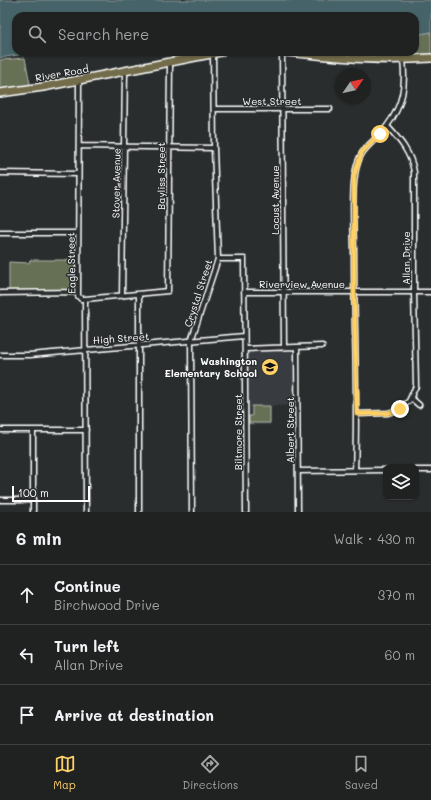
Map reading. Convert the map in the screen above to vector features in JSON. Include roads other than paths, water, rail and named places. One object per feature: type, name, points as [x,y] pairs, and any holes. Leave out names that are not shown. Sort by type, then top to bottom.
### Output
[{"type":"main road","name":"River Road","points":[[0,93],[79,80],[202,56]]},
{"type":"main road","points":[[318,56],[354,60],[403,60],[431,58]]},
{"type":"street","name":"Crystal Street","points":[[192,512],[191,341],[218,259],[214,148],[215,109],[213,56]]},
{"type":"street","name":"Locust Avenue","points":[[283,56],[284,348]]},
{"type":"street","points":[[355,470],[357,414],[354,292],[354,176],[362,152],[387,126],[396,114],[403,97],[405,79],[403,60]]},
{"type":"street","name":"Bayliss Street","points":[[139,294],[168,291],[170,62]]},
{"type":"street","name":"Stover Avenue","points":[[122,296],[125,71]]},
{"type":"street","name":"Eagle Street","points":[[79,80],[77,292],[81,299],[85,299],[86,512]]},
{"type":"street","name":"West Street","points":[[215,109],[330,110]]},
{"type":"street","name":"Allan Drive","points":[[387,126],[405,146],[413,165],[416,386],[411,398]]},
{"type":"street","points":[[79,146],[214,148]]},
{"type":"street","points":[[0,173],[78,174]]},
{"type":"street","points":[[0,234],[78,233]]},
{"type":"street","name":"Biltmore Street","points":[[218,259],[244,259],[246,512]]},
{"type":"street","points":[[0,293],[77,292]]},
{"type":"street","name":"Riverview Avenue","points":[[244,292],[431,292]]},
{"type":"street","points":[[85,299],[139,294],[139,512]]},
{"type":"street","name":"High Street","points":[[0,355],[30,355],[244,336]]},
{"type":"street","points":[[245,348],[322,346]]},
{"type":"street","name":"Albert Street","points":[[297,347],[298,512]]},
{"type":"street","points":[[357,414],[395,411],[405,405],[411,398],[419,405]]},
{"type":"street","points":[[0,430],[86,430]]},
{"type":"street","points":[[33,430],[33,512]]},
{"type":"street","points":[[298,470],[383,470]]},
{"type":"street","points":[[419,470],[431,470]]},
{"type":"street","points":[[0,500],[33,500]]},
{"type":"water","points":[[0,0],[431,0],[431,32],[419,34],[419,12],[12,12],[12,56],[0,58]]},
{"type":"place","name":"Washington Elementary School","points":[[270,367]]}]
